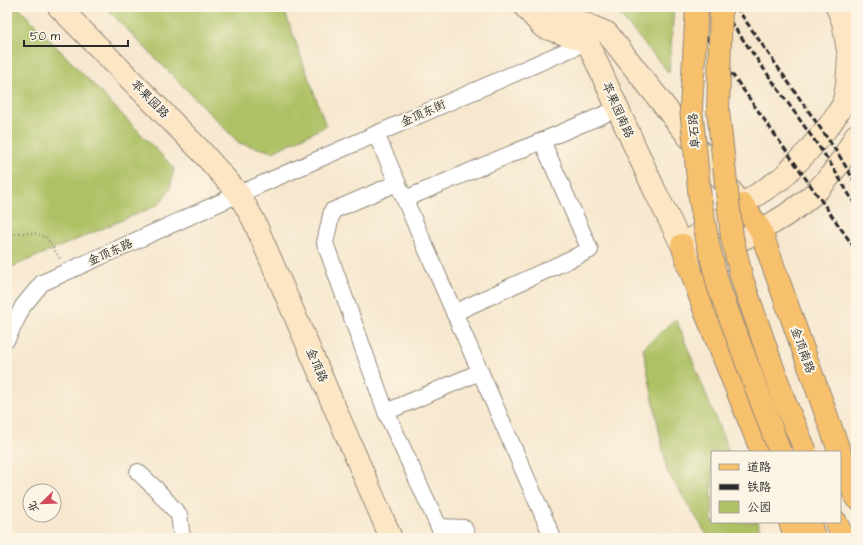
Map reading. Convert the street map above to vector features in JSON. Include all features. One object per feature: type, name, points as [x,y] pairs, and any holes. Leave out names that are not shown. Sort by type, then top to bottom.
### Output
[{"type":"main road","name":"苹果园路","points":[[58,7],[201,151],[239,194]]},
{"type":"main road","points":[[525,7],[543,27],[597,37]]},
{"type":"main road","points":[[554,7],[560,14],[597,37],[743,205]]},
{"type":"main road","name":"阜石路","points":[[697,7],[691,108],[700,199],[708,244],[718,288],[780,451]]},
{"type":"main road","points":[[721,7],[718,110],[732,237],[742,279],[785,403],[806,451]]},
{"type":"main road","points":[[685,255],[743,205],[782,178],[831,124],[843,105],[847,85],[849,56],[843,22],[837,7]]},
{"type":"main road","name":"苹果园南路","points":[[597,37],[617,109],[685,255]]},
{"type":"main road","points":[[685,255],[760,229],[804,202],[831,174],[856,135]]},
{"type":"main road","name":"金顶路","points":[[239,194],[254,221],[391,538]]},
{"type":"main road","name":"金顶南路","points":[[743,205],[760,229],[839,451]]},
{"type":"main road","points":[[685,255],[705,311],[762,451]]},
{"type":"main road","name":"金顶南路","points":[[841,456],[856,498]]},
{"type":"main road","points":[[790,523],[796,538]]},
{"type":"main road","points":[[809,523],[815,538]]},
{"type":"main road","points":[[836,523],[842,538]]},
{"type":"street","name":"金顶东街","points":[[239,194],[597,37]]},
{"type":"street","points":[[405,199],[617,109]]},
{"type":"street","points":[[376,134],[553,538]]},
{"type":"street","points":[[454,312],[590,250],[542,141]]},
{"type":"street","points":[[397,183],[332,211],[325,243],[386,412],[439,527],[464,528],[468,538]]},
{"type":"street","name":"金顶东路","points":[[7,339],[23,306],[42,283],[239,194]]},
{"type":"street","points":[[7,305],[23,306]]},
{"type":"street","points":[[386,412],[480,372]]},
{"type":"street","points":[[138,472],[156,489],[179,516],[182,538]]},
{"type":"path","points":[[7,234],[34,233],[46,237],[68,271]]},
{"type":"green space","points":[[7,7],[18,7],[174,168],[170,189],[158,205],[7,269]]},
{"type":"green space","points":[[105,7],[283,7],[326,126],[273,152],[239,143]]},
{"type":"green space","points":[[613,7],[674,7],[669,73]]},
{"type":"green space","points":[[676,319],[729,451],[711,451],[711,523],[757,523],[763,538],[709,538],[667,471],[643,348]]},
{"type":"railway","points":[[685,7],[856,250]]},
{"type":"railway","points":[[720,7],[829,161],[856,206]]},
{"type":"railway","points":[[736,7],[839,155],[856,184]]}]
